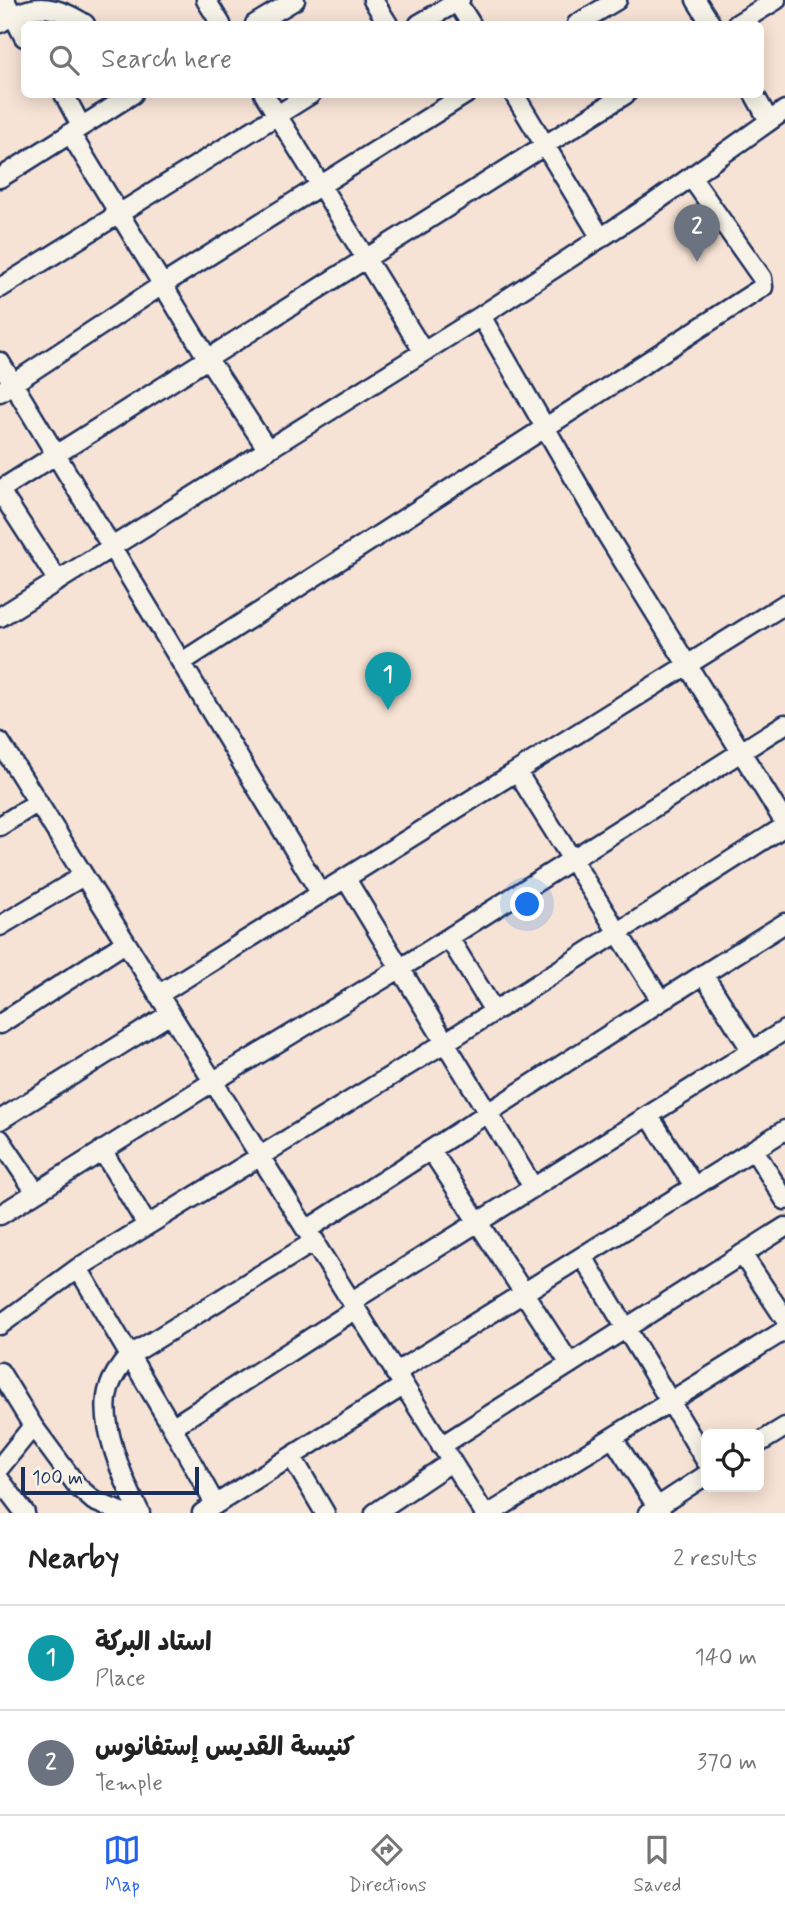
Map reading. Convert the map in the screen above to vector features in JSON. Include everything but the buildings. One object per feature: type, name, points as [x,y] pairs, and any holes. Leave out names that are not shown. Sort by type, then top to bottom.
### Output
[{"type":"street","points":[[205,0],[219,21]]},
{"type":"street","points":[[260,21],[295,0]]},
{"type":"street","points":[[373,0],[386,21]]},
{"type":"street","points":[[583,21],[617,0]]},
{"type":"street","points":[[696,0],[709,21]]},
{"type":"street","points":[[742,21],[776,0]]},
{"type":"street","points":[[424,21],[458,1],[469,21]]},
{"type":"street","points":[[21,33],[6,12],[40,8],[78,21]]},
{"type":"street","points":[[65,98],[76,129],[121,215],[208,359],[268,450]]},
{"type":"street","points":[[0,178],[126,98]]},
{"type":"street","points":[[267,98],[424,351]]},
{"type":"street","points":[[0,288],[305,98]]},
{"type":"street","points":[[7,388],[162,285],[460,98]]},
{"type":"street","points":[[516,98],[601,238]]},
{"type":"street","points":[[58,581],[0,491],[620,98]]},
{"type":"street","points":[[756,98],[769,121]]},
{"type":"street","points":[[0,618],[481,316],[601,238],[785,110]]},
{"type":"street","points":[[182,662],[763,287],[762,278],[691,177]]},
{"type":"street","points":[[3,1317],[147,1224],[446,1042],[785,825],[686,667],[543,428],[481,316]]},
{"type":"street","points":[[0,362],[7,388],[57,454],[321,894]]},
{"type":"street","points":[[158,995],[785,604]]},
{"type":"street","points":[[0,1215],[449,938],[785,724]]},
{"type":"street","points":[[0,742],[484,1513]]},
{"type":"street","points":[[517,772],[661,1001]]},
{"type":"street","points":[[0,826],[38,802]]},
{"type":"street","points":[[0,926],[83,876]]},
{"type":"street","points":[[346,879],[533,1187]]},
{"type":"street","points":[[140,1513],[120,1465],[106,1407],[109,1388],[118,1369],[129,1356],[311,1235],[431,1150],[785,923]]},
{"type":"street","points":[[449,938],[495,1011]]},
{"type":"street","points":[[0,1024],[124,943]]},
{"type":"street","points":[[703,974],[752,1051]]},
{"type":"street","points":[[0,1120],[170,1014]]},
{"type":"street","points":[[172,1427],[477,1223],[785,1030]]},
{"type":"street","points":[[649,1116],[694,1186]]},
{"type":"street","points":[[78,1268],[172,1427],[209,1509],[292,1457],[399,1379],[524,1294],[785,1130]]},
{"type":"street","points":[[0,1139],[35,1191]]},
{"type":"street","points":[[102,1150],[147,1224]]},
{"type":"street","points":[[431,1150],[570,1364]]},
{"type":"street","points":[[754,1150],[785,1200]]},
{"type":"street","points":[[441,1446],[785,1227]]},
{"type":"street","points":[[743,1254],[785,1319]]},
{"type":"street","points":[[583,1256],[701,1453]]},
{"type":"street","points":[[491,1513],[785,1330]]},
{"type":"street","points":[[0,1372],[33,1426],[86,1495],[123,1513]]},
{"type":"street","points":[[0,1466],[33,1426]]},
{"type":"street","points":[[764,1440],[785,1427]]},
{"type":"street","points":[[613,1438],[655,1511],[701,1479]]},
{"type":"street","points":[[292,1457],[324,1513]]},
{"type":"street","points":[[375,1513],[451,1462]]},
{"type":"street","points":[[0,1480],[25,1513]]},
{"type":"place","name":"كنيسة القديس إستفانوس","points":[[697,262]]},
{"type":"place","name":"استاد البركة","points":[[388,710]]}]
